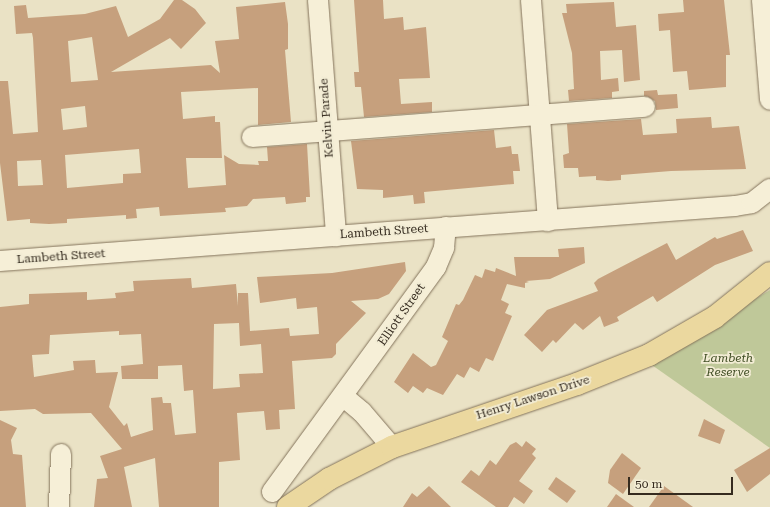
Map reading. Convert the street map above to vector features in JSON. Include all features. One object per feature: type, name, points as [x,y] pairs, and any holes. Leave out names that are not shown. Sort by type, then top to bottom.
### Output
[{"type":"main road","name":"Henry Lawson Drive","points":[[288,507],[336,475],[392,447],[571,387],[644,358],[714,317],[770,273]]},
{"type":"street","name":"Kelvin Parade","points":[[318,0],[336,236]]},
{"type":"street","points":[[531,0],[548,221]]},
{"type":"street","points":[[762,0],[770,100]]},
{"type":"street","points":[[252,137],[645,108]]},
{"type":"street","name":"Lambeth Street","points":[[0,261],[735,206],[752,203],[768,192]]},
{"type":"street","name":"Elliott Street","points":[[272,492],[344,397],[436,268],[444,248],[446,227]]},
{"type":"street","points":[[344,397],[362,412],[392,447]]},
{"type":"street","points":[[59,507],[61,454]]},
{"type":"green space","name":"Lambeth Reserve","points":[[770,290],[770,448],[649,363]]},
{"type":"building","points":[[174,0],[182,0],[195,9],[206,23],[181,49],[170,38],[111,72],[211,65],[220,73],[215,41],[239,39],[236,7],[285,2],[288,24],[288,49],[285,50],[291,122],[258,125],[258,88],[181,92],[183,119],[215,116],[215,122],[220,122],[222,158],[186,158],[188,188],[226,185],[224,155],[239,164],[259,165],[258,161],[268,161],[267,147],[307,144],[310,197],[306,197],[306,202],[286,204],[285,197],[253,199],[247,206],[225,208],[226,212],[160,216],[159,207],[136,209],[137,218],[126,219],[126,215],[67,219],[67,223],[49,224],[30,223],[30,219],[7,221],[0,163],[0,81],[8,81],[13,134],[38,132],[33,38],[32,33],[16,34],[14,6],[26,5],[28,18],[85,14],[116,6],[128,37],[160,19]],"holes":[[[92,37],[98,80],[71,82],[68,41]],[[85,106],[87,127],[63,130],[61,109]],[[139,149],[141,173],[123,174],[123,183],[67,188],[65,155]],[[41,160],[43,185],[18,186],[17,161]]]},
{"type":"building","points":[[354,0],[383,0],[384,19],[403,17],[404,30],[426,27],[430,78],[399,79],[401,104],[432,102],[432,112],[364,117],[361,87],[355,87],[354,72],[359,72]]},
{"type":"building","points":[[683,0],[724,0],[730,55],[726,55],[726,87],[689,90],[687,71],[673,72],[670,30],[659,31],[658,14],[684,12]]},
{"type":"building","points":[[614,2],[616,27],[636,25],[640,80],[624,82],[622,50],[600,51],[601,80],[618,78],[619,91],[612,92],[612,98],[569,101],[568,90],[574,89],[572,53],[562,13],[567,13],[566,4]]},
{"type":"building","points":[[657,90],[658,95],[677,94],[678,108],[656,110],[655,101],[644,96],[644,91]]},
{"type":"building","points":[[711,117],[712,128],[739,126],[746,169],[671,171],[621,175],[621,180],[608,181],[596,180],[596,176],[579,177],[578,168],[564,168],[563,155],[569,153],[567,124],[641,119],[643,135],[677,133],[676,119]]},
{"type":"building","points":[[494,130],[496,148],[511,146],[512,154],[518,154],[520,171],[513,171],[514,184],[424,192],[425,203],[414,204],[413,195],[383,198],[383,190],[357,189],[351,141]]},
{"type":"building","points":[[743,230],[753,251],[715,265],[657,302],[653,296],[617,317],[619,321],[604,327],[600,316],[583,330],[575,323],[556,343],[553,340],[542,352],[524,335],[547,310],[598,291],[594,283],[598,279],[667,243],[676,260],[715,237],[717,239]]},
{"type":"building","points":[[584,247],[585,263],[550,279],[526,281],[529,282],[525,283],[525,288],[507,284],[501,300],[509,304],[505,313],[512,316],[493,361],[486,358],[479,372],[470,367],[464,378],[457,374],[443,395],[427,388],[423,393],[413,386],[408,393],[394,382],[413,353],[431,367],[436,365],[448,341],[442,337],[456,304],[459,305],[463,300],[475,275],[482,278],[485,269],[495,272],[496,268],[516,276],[514,257],[559,257],[558,249]]},
{"type":"building","points":[[405,262],[406,271],[389,294],[378,299],[351,301],[366,313],[336,344],[336,354],[332,358],[292,361],[295,409],[279,410],[280,429],[266,430],[264,411],[237,413],[240,460],[219,462],[219,507],[159,507],[155,458],[124,467],[132,507],[94,507],[97,479],[108,478],[100,456],[122,449],[91,413],[43,414],[35,409],[0,411],[0,307],[29,304],[29,294],[87,292],[87,300],[116,298],[115,293],[134,291],[133,281],[191,278],[192,288],[236,284],[238,306],[238,293],[248,293],[250,331],[289,328],[290,336],[319,334],[317,307],[297,309],[296,298],[260,303],[257,277],[332,273]],"holes":[[[239,323],[240,346],[261,344],[263,373],[239,374],[240,387],[213,389],[214,324]],[[119,331],[119,335],[141,334],[143,364],[121,366],[122,379],[158,379],[158,366],[182,365],[184,391],[193,390],[196,433],[175,435],[171,403],[163,403],[162,397],[151,398],[153,430],[131,437],[127,423],[124,426],[109,407],[118,372],[96,373],[95,360],[73,361],[74,370],[34,377],[32,355],[49,354],[50,335]]]},
{"type":"building","points":[[704,419],[725,430],[720,444],[698,436]]},
{"type":"building","points":[[0,420],[17,428],[11,440],[13,454],[22,455],[26,507],[0,507]]},
{"type":"building","points":[[526,441],[536,449],[532,454],[536,458],[519,481],[533,491],[524,504],[514,497],[508,507],[496,507],[461,482],[471,470],[479,476],[490,460],[496,465],[510,445],[516,442],[522,447]]},
{"type":"building","points":[[770,448],[770,474],[747,492],[734,470]]},
{"type":"building","points":[[622,453],[641,468],[623,494],[608,483],[610,470]]},
{"type":"building","points":[[556,477],[576,491],[567,503],[548,489]]},
{"type":"building","points":[[429,486],[451,507],[403,507],[412,493],[417,497]]},
{"type":"building","points":[[664,486],[693,507],[649,507]]},
{"type":"building","points":[[616,494],[634,507],[607,507]]}]
